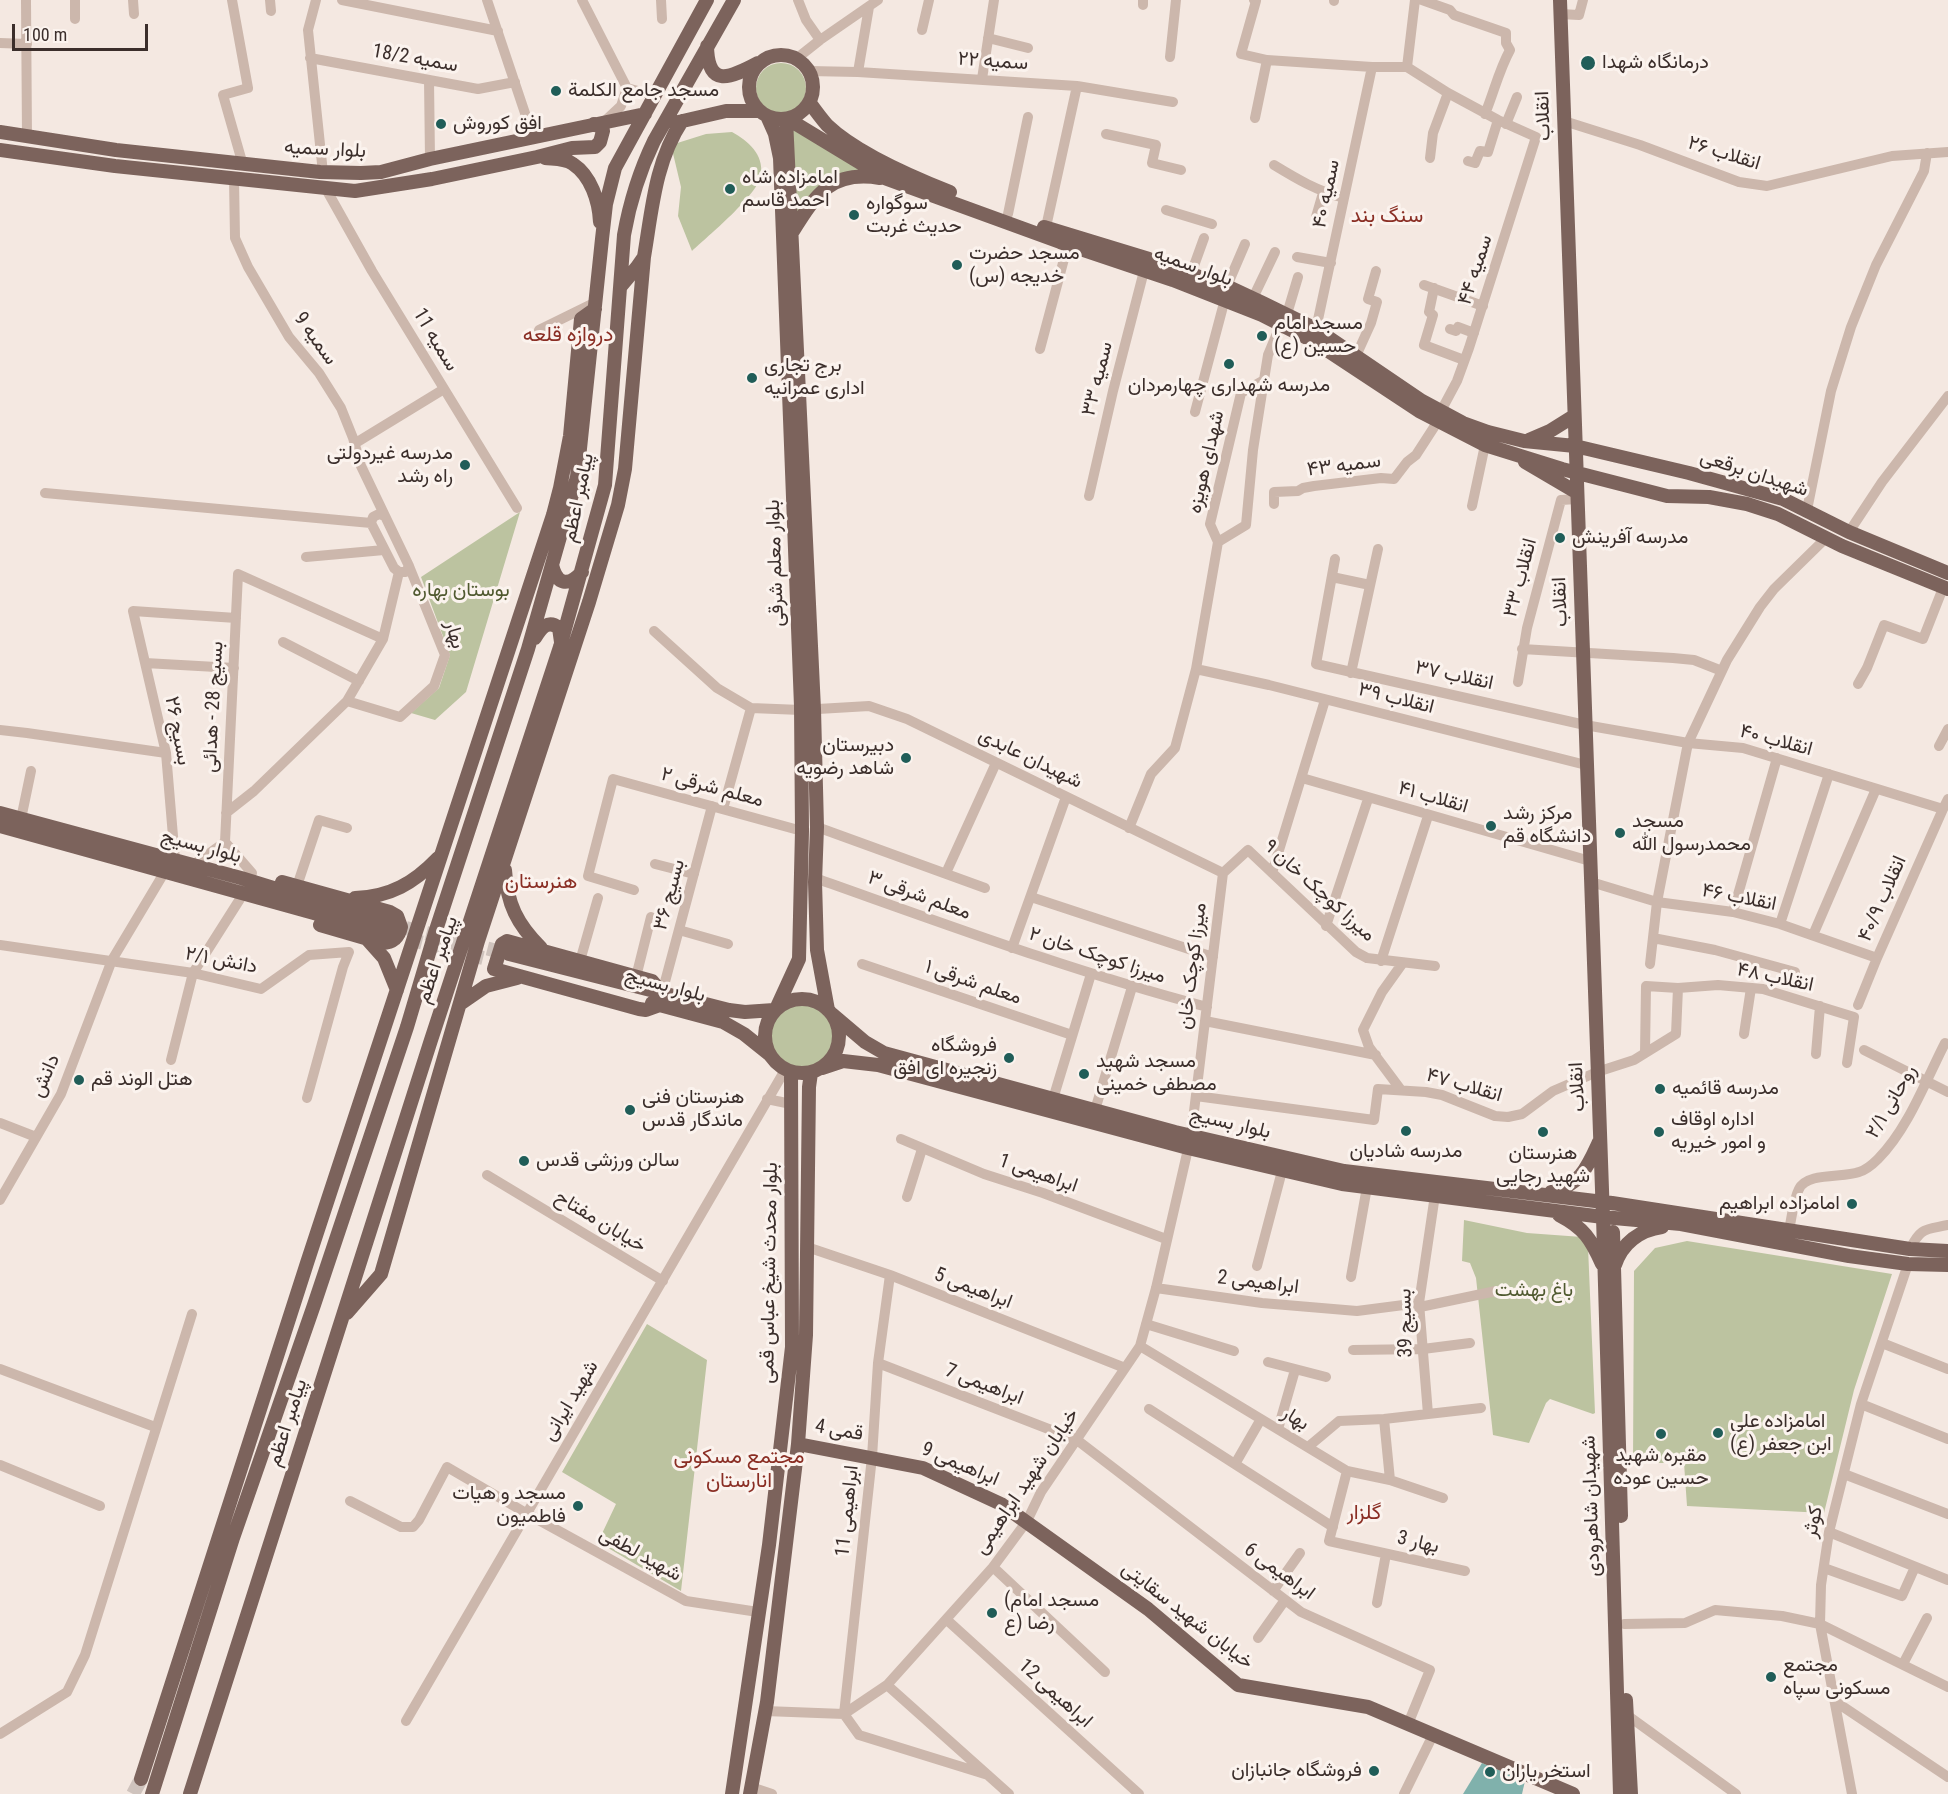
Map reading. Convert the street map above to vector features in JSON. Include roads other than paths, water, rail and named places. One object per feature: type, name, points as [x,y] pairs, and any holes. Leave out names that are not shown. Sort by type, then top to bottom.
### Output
[{"type":"main road","name":"پیامبر اعظم","points":[[152,1794],[233,1538],[407,1027],[439,921],[528,649],[552,565],[577,477],[606,204],[615,168],[707,0]]},
{"type":"main road","name":"پیامبر اعظم","points":[[190,1794],[341,1319],[465,962],[582,572],[605,485],[624,235],[629,203],[642,164],[734,0]]},
{"type":"main road","name":"انقلاب","points":[[1560,0],[1602,1202],[1608,1217]]},
{"type":"main road","points":[[661,128],[726,111],[763,114],[776,119],[787,119],[804,111],[810,102],[813,81],[809,71],[796,59],[777,55],[741,72],[724,77],[716,75],[710,68],[707,45]]},
{"type":"main road","points":[[760,62],[750,78],[748,87],[750,96],[763,114]]},
{"type":"main road","name":"بلوار سمیه","points":[[810,102],[825,123],[839,135],[904,173],[1047,228],[1191,273],[1226,293],[1284,319],[1316,329],[1422,401],[1439,416],[1485,445],[1576,472]]},
{"type":"main road","name":"بلوار سمیه","points":[[0,132],[116,150],[243,165],[323,172],[381,172],[430,159],[645,114]]},
{"type":"main road","name":"بلوار معلم شرقی","points":[[763,114],[775,134],[780,158],[808,710],[817,826],[815,878],[817,950],[830,1012]]},
{"type":"main road","name":"بلوار سمیه","points":[[787,119],[887,179],[1144,270],[1226,293],[1253,298],[1419,411],[1524,441],[1575,446]]},
{"type":"main road","name":"بلوار معلم شرقی","points":[[776,1009],[798,959],[808,710],[793,231],[787,119]]},
{"type":"main road","points":[[341,1319],[381,1274],[460,1004],[465,962],[505,860],[618,505],[625,469],[644,257],[657,179],[670,139],[682,121]]},
{"type":"main road","name":"بلوار سمیه","points":[[0,150],[115,166],[355,191],[537,157],[572,148],[595,147],[600,142],[603,131],[599,123]]},
{"type":"main road","points":[[654,141],[657,179]]},
{"type":"main road","points":[[537,157],[563,159],[573,164],[583,174],[592,186],[599,211],[602,239]]},
{"type":"main road","points":[[793,231],[811,203],[829,186],[854,176],[887,179]]},
{"type":"main road","points":[[621,286],[644,257]]},
{"type":"main road","points":[[141,1779],[560,488],[570,436],[581,319],[596,306]]},
{"type":"main road","points":[[1524,441],[1550,431],[1574,416]]},
{"type":"main road","points":[[1545,462],[1550,462],[1555,455],[1554,450],[1547,444]]},
{"type":"main road","name":"شهیدان برقعی","points":[[1575,446],[1748,489],[1783,500],[1849,532],[1948,573]]},
{"type":"main road","points":[[1508,452],[1576,496]]},
{"type":"main road","name":"شهیدان برقعی","points":[[1576,472],[1667,496],[1709,497],[1747,504],[1778,514],[1842,546],[1946,588]]},
{"type":"main road","points":[[1842,546],[1849,532]]},
{"type":"main road","points":[[552,565],[557,579],[561,581],[573,580],[582,572]]},
{"type":"main road","points":[[528,649],[539,631],[549,623],[554,623],[559,628],[561,647]]},
{"type":"main road","name":"بلوار بسیج","points":[[0,813],[193,866],[246,876],[388,929],[238,896],[0,826]]},
{"type":"main road","points":[[345,899],[372,898],[393,891],[411,882],[441,855]]},
{"type":"main road","points":[[505,860],[506,889],[516,917],[526,933],[542,950]]},
{"type":"main road","points":[[238,896],[285,915],[382,943],[393,941],[400,933],[400,921],[390,912],[297,886],[246,876]]},
{"type":"main road","points":[[365,938],[384,958],[397,990]]},
{"type":"main road","points":[[507,941],[580,961],[652,981],[661,999],[646,1010],[639,1009],[494,969],[502,944],[507,941]]},
{"type":"main road","name":"بلوار بسیج","points":[[508,959],[661,999],[745,1012],[776,1009]]},
{"type":"main road","points":[[460,1004],[486,986],[520,977]]},
{"type":"main road","points":[[800,998],[812,1000],[830,1012],[838,1025],[838,1043],[831,1060],[817,1070],[799,1074],[788,1071],[777,1064],[769,1054],[764,1042],[764,1029],[769,1017],[776,1009],[788,1001],[800,998]]},
{"type":"main road","name":"بلوار بسیج","points":[[661,999],[723,1022],[744,1034],[769,1054]]},
{"type":"main road","name":"بلوار بسیج","points":[[830,1012],[865,1042],[884,1053],[1095,1110],[1183,1140]]},
{"type":"main road","name":"بلوار بسیج","points":[[817,1070],[843,1061],[878,1065],[1183,1140],[1344,1171],[1602,1202],[1910,1249],[1948,1251]]},
{"type":"main road","points":[[751,1791],[765,1711],[798,1444],[806,1335],[809,1087],[817,1070]]},
{"type":"main road","name":"بلوار محدث شیخ عباس قمی","points":[[732,1794],[784,1434],[792,1347],[791,1104],[788,1071]]},
{"type":"main road","points":[[1541,1194],[1562,1190],[1578,1179],[1585,1172],[1600,1137]]},
{"type":"main road","name":"بلوار بسیج","points":[[1205,1145],[1282,1171],[1367,1187],[1681,1224]]},
{"type":"main road","points":[[1546,1208],[1577,1224],[1610,1268],[1625,1246],[1636,1236],[1648,1229],[1681,1224],[1849,1256],[1908,1264],[1948,1265]]},
{"type":"main road","name":"شهیدان شاهرودی","points":[[1608,1217],[1631,1794]]},
{"type":"main road","points":[[1908,1264],[1910,1249]]},
{"type":"main road","points":[[307,1263],[314,1305]]},
{"type":"main road","name":"شهیدان شاهرودی","points":[[1610,1268],[1620,1794]]},
{"type":"main road","name":"قمی 4","points":[[798,1444],[872,1456]]},
{"type":"main road","name":"ابراهیمی 9","points":[[872,1456],[924,1468],[1001,1504],[1028,1521]]},
{"type":"main road","name":"خیابان شهید سقایتی","points":[[1028,1521],[1148,1609],[1238,1685],[1368,1707],[1573,1794]]},
{"type":"main road","points":[[223,1524],[233,1538]]},
{"type":"street","points":[[26,0],[27,136]]},
{"type":"street","points":[[75,0],[75,19]]},
{"type":"street","points":[[134,0],[134,14]]},
{"type":"street","points":[[232,0],[248,88],[223,95],[243,165]]},
{"type":"street","points":[[316,0],[308,30],[323,172]]},
{"type":"street","points":[[342,0],[498,31]]},
{"type":"street","points":[[487,0],[533,137]]},
{"type":"street","points":[[582,0],[627,88],[621,106],[599,123]]},
{"type":"street","points":[[661,0],[662,19]]},
{"type":"street","points":[[798,0],[806,20],[820,40]]},
{"type":"street","points":[[796,59],[878,0]]},
{"type":"street","points":[[922,30],[929,0]]},
{"type":"street","points":[[982,79],[994,0]]},
{"type":"street","points":[[1170,57],[1176,0]]},
{"type":"street","points":[[1254,0],[1256,1],[1241,54],[1267,60],[1407,67],[1448,93],[1502,122]]},
{"type":"street","points":[[1407,67],[1415,0]]},
{"type":"street","points":[[1422,0],[1450,10],[1454,15],[1506,33],[1506,43],[1510,50],[1485,114]]},
{"type":"street","points":[[1560,14],[1579,15],[1583,0]]},
{"type":"street","points":[[858,72],[869,7]]},
{"type":"street","points":[[988,38],[1028,48]]},
{"type":"street","points":[[0,43],[27,44]]},
{"type":"street","name":"سمیه 18/2","points":[[310,58],[478,89],[515,82]]},
{"type":"street","points":[[1255,118],[1267,60]]},
{"type":"street","name":"سمیه ۴۰","points":[[1316,329],[1372,67]]},
{"type":"street","name":"سمیه ۲۲","points":[[809,71],[1077,86],[1173,102]]},
{"type":"street","points":[[429,80],[430,159]]},
{"type":"street","points":[[1047,228],[1077,86]]},
{"type":"street","points":[[627,88],[655,94]]},
{"type":"street","points":[[1430,158],[1433,133],[1448,93]]},
{"type":"street","points":[[1468,161],[1475,164],[1480,151],[1488,152],[1517,97]]},
{"type":"street","points":[[1008,213],[1028,117]]},
{"type":"street","name":"انقلاب ۲۶","points":[[1564,121],[1640,145],[1740,182],[1767,186],[1892,156],[1948,152]]},
{"type":"street","name":"سمیه ۴۴","points":[[1439,416],[1474,333],[1536,137],[1502,122]]},
{"type":"street","points":[[1106,134],[1156,145],[1152,163],[1181,170]]},
{"type":"street","points":[[1807,510],[1831,391],[1851,327],[1876,265],[1924,171],[1927,153]]},
{"type":"street","points":[[1274,165],[1323,193],[1344,198]]},
{"type":"street","name":"سمیه 9","points":[[234,179],[235,238],[248,267],[290,337],[319,373],[341,408],[361,465],[410,566]]},
{"type":"street","name":"سمیه 11","points":[[326,189],[372,271],[517,508]]},
{"type":"street","points":[[1316,217],[1323,193]]},
{"type":"street","points":[[1166,210],[1212,224]]},
{"type":"street","points":[[1191,273],[1204,238]]},
{"type":"street","points":[[1040,349],[1068,244]]},
{"type":"street","points":[[1196,412],[1226,293],[1245,244]]},
{"type":"street","points":[[1253,298],[1275,252]]},
{"type":"street","points":[[1297,257],[1331,263]]},
{"type":"street","name":"سمیه ۳۳","points":[[1089,496],[1144,270]]},
{"type":"street","points":[[1356,356],[1371,323],[1377,302],[1368,298],[1376,271]]},
{"type":"street","points":[[1218,542],[1246,525],[1253,450],[1268,355],[1284,319],[1298,277]]},
{"type":"street","points":[[1464,360],[1424,345],[1433,315],[1429,312],[1429,286],[1483,306]]},
{"type":"street","points":[[539,330],[596,306]]},
{"type":"street","points":[[1450,329],[1456,331],[1458,327],[1474,333]]},
{"type":"street","name":"شهدای هویزه","points":[[1129,828],[1151,774],[1175,748],[1196,669],[1218,542],[1210,524],[1241,393],[1264,380]]},
{"type":"street","points":[[354,444],[444,390]]},
{"type":"street","points":[[1849,532],[1881,482],[1948,396]]},
{"type":"street","name":"سمیه ۴۳","points":[[1274,504],[1274,492],[1298,492],[1302,488],[1314,486],[1394,478],[1416,455],[1439,416]]},
{"type":"street","points":[[1472,506],[1485,445]]},
{"type":"street","points":[[45,493],[371,523]]},
{"type":"street","name":"انقلاب ۳۳","points":[[1518,682],[1522,649],[1561,500],[1576,496]]},
{"type":"street","points":[[385,516],[379,514],[373,517],[371,523],[384,550],[393,568],[399,572],[406,572],[410,566]]},
{"type":"street","points":[[1650,964],[1657,902],[1688,743],[1727,660],[1760,607],[1774,589],[1826,538]]},
{"type":"street","points":[[1351,673],[1378,549]]},
{"type":"street","points":[[306,557],[384,550]]},
{"type":"street","points":[[1335,559],[1332,577],[1370,585]]},
{"type":"street","name":"بهار","points":[[347,701],[400,717],[434,686],[445,655],[410,566]]},
{"type":"street","points":[[226,813],[254,791],[347,701],[383,639],[399,572]]},
{"type":"street","name":"بسیج 28 - هدائی","points":[[225,842],[238,574],[383,639]]},
{"type":"street","name":"انقلاب ۳۷","points":[[1332,577],[1316,664],[1585,725]]},
{"type":"street","points":[[1858,684],[1884,626],[1923,639],[1946,588]]},
{"type":"street","name":"بسیج ۲۶","points":[[175,860],[166,753],[133,611],[236,618]]},
{"type":"street","points":[[654,631],[717,688],[751,708]]},
{"type":"street","points":[[283,642],[359,681]]},
{"type":"street","points":[[1522,649],[1582,651],[1694,660],[1722,671]]},
{"type":"street","points":[[145,663],[234,668]]},
{"type":"street","name":"انقلاب ۳۹","points":[[1196,669],[1269,685],[1586,765]]},
{"type":"street","points":[[1272,873],[1325,700]]},
{"type":"street","name":"شهیدان عابدی","points":[[751,708],[808,710],[869,706],[907,719],[1223,873]]},
{"type":"street","name":"بسیج ۳۶","points":[[661,999],[694,874],[751,708]]},
{"type":"street","name":"انقلاب ۴۰","points":[[1585,725],[1688,743],[1743,748],[1876,789],[1945,804]]},
{"type":"street","points":[[1939,746],[1948,729]]},
{"type":"street","points":[[0,730],[166,753]]},
{"type":"street","points":[[1733,912],[1777,758]]},
{"type":"street","points":[[946,873],[996,763]]},
{"type":"street","points":[[21,819],[32,771]]},
{"type":"street","points":[[1780,924],[1829,774]]},
{"type":"street","name":"انقلاب ۴۱","points":[[1302,778],[1368,799],[1590,861]]},
{"type":"street","name":"معلم شرقی ۲","points":[[634,890],[588,876],[613,779],[802,831]]},
{"type":"street","points":[[1813,935],[1876,789]]},
{"type":"street","points":[[1012,948],[1066,797]]},
{"type":"street","points":[[1326,926],[1368,799]]},
{"type":"street","name":"انقلاب ۴۰/۹","points":[[1858,1005],[1876,958],[1945,804]]},
{"type":"street","points":[[1381,961],[1428,816]]},
{"type":"street","points":[[297,886],[319,820],[347,828]]},
{"type":"street","points":[[817,826],[985,888]]},
{"type":"street","points":[[193,866],[225,842],[246,876]]},
{"type":"street","name":"میرزا کوچک خان ۹","points":[[1223,873],[1248,850],[1356,952],[1367,958],[1381,961],[1435,966]]},
{"type":"street","points":[[655,864],[694,874]]},
{"type":"street","name":"دانش","points":[[0,1200],[61,1094],[112,960],[164,873]]},
{"type":"street","name":"میرزا کوچک خان","points":[[1183,1140],[1196,1096],[1223,873]]},
{"type":"street","name":"معلم شرقی ۳","points":[[815,878],[1012,948]]},
{"type":"street","name":"انقلاب ۴۶","points":[[1592,882],[1657,902],[1733,912],[1780,924],[1876,958]]},
{"type":"street","points":[[171,1060],[193,973],[238,896]]},
{"type":"street","points":[[1031,897],[1213,957]]},
{"type":"street","points":[[580,961],[598,898]]},
{"type":"street","points":[[636,976],[651,917]]},
{"type":"street","points":[[679,930],[728,944]]},
{"type":"street","points":[[1653,938],[1716,950],[1796,972]]},
{"type":"street","name":"دانش ۲/۱","points":[[1,947],[112,960],[193,973],[261,988],[309,955],[349,952],[308,1098]]},
{"type":"street","name":"میرزا کوچک خان ۲","points":[[1012,948],[1132,987],[1206,1008]]},
{"type":"street","name":"معلم شرقی ۱","points":[[862,964],[1072,1035]]},
{"type":"street","points":[[1401,1090],[1364,1037],[1363,1030],[1382,992],[1402,964]]},
{"type":"street","points":[[1053,1099],[1090,974]]},
{"type":"street","name":"انقلاب ۴۸","points":[[1645,1053],[1646,986],[1678,988],[1718,985],[1762,990],[1854,1017],[1847,1063]]},
{"type":"street","points":[[1095,1110],[1132,987]]},
{"type":"street","points":[[1597,1072],[1634,1060],[1676,1034],[1678,988]]},
{"type":"street","points":[[1744,1034],[1751,988]]},
{"type":"street","points":[[1816,1054],[1820,1006]]},
{"type":"street","points":[[1205,1021],[1376,1055]]},
{"type":"street","name":"روحانی ۲/۱","points":[[1789,1230],[1799,1189],[1805,1182],[1814,1178],[1862,1171],[1877,1160],[1898,1135],[1945,1043]]},
{"type":"street","points":[[1864,1050],[1948,1092]]},
{"type":"street","name":"شهید ایرانی","points":[[406,1721],[767,1099],[788,1071]]},
{"type":"street","name":"انقلاب ۴۷","points":[[1196,1096],[1374,1119],[1378,1089],[1401,1090],[1442,1095],[1481,1112],[1508,1117],[1522,1114],[1553,1091],[1597,1072]]},
{"type":"street","points":[[767,1099],[791,1104]]},
{"type":"street","points":[[0,1123],[36,1137]]},
{"type":"street","name":"ابراهیمی 1","points":[[901,1139],[984,1174],[1043,1193],[1166,1239]]},
{"type":"street","name":"خیابان شهید ابراهیمی","points":[[844,1714],[887,1685],[993,1566],[1028,1521],[1041,1492],[1140,1346],[1156,1288],[1183,1140]]},
{"type":"street","points":[[907,1197],[922,1149]]},
{"type":"street","points":[[1257,1266],[1282,1171]]},
{"type":"street","name":"خیابان مفتاح","points":[[487,1175],[663,1281]]},
{"type":"street","points":[[1351,1277],[1367,1187]]},
{"type":"street","name":"بسیج 39","points":[[1428,1414],[1419,1305],[1435,1195]]},
{"type":"street","points":[[1910,1249],[1922,1231],[1948,1225]]},
{"type":"street","name":"ابراهیمی 5","points":[[807,1247],[890,1275],[1125,1368]]},
{"type":"street","name":"کوثر","points":[[1852,1794],[1820,1624],[1821,1585],[1829,1532],[1861,1404],[1908,1264]]},
{"type":"street","name":"ابراهیمی 11","points":[[844,1714],[872,1456],[878,1363],[890,1275]]},
{"type":"street","name":"ابراهیمی 2","points":[[1156,1288],[1262,1304],[1357,1311],[1419,1305],[1496,1291]]},
{"type":"street","points":[[0,1734],[67,1692],[85,1655],[192,1314]]},
{"type":"street","points":[[1146,1324],[1234,1351]]},
{"type":"street","points":[[1353,1350],[1423,1349],[1470,1343]]},
{"type":"street","points":[[1882,1343],[1948,1369]]},
{"type":"street","name":"بهار","points":[[1140,1346],[1347,1471],[1390,1480],[1443,1498]]},
{"type":"street","points":[[1268,1362],[1326,1377]]},
{"type":"street","name":"ابراهیمی 7","points":[[878,1363],[1077,1440]]},
{"type":"street","points":[[0,1369],[155,1427]]},
{"type":"street","points":[[1278,1430],[1295,1370]]},
{"type":"street","points":[[1861,1404],[1948,1439]]},
{"type":"street","points":[[1308,1447],[1339,1421],[1384,1419],[1481,1408]]},
{"type":"street","points":[[1149,1409],[1333,1527],[1347,1471]]},
{"type":"street","points":[[1234,1464],[1261,1419]]},
{"type":"street","points":[[1384,1419],[1390,1480]]},
{"type":"street","name":"ابراهیمی 6","points":[[1077,1440],[1301,1612],[1430,1670],[1408,1724]]},
{"type":"street","points":[[0,1465],[100,1506]]},
{"type":"street","name":"شهید لطفی","points":[[350,1501],[400,1527],[413,1527],[447,1467],[526,1514],[686,1601],[758,1612]]},
{"type":"street","points":[[1844,1474],[1948,1514]]},
{"type":"street","name":"بهار 3","points":[[1333,1527],[1329,1541],[1465,1571]]},
{"type":"street","points":[[1829,1532],[1948,1580]]},
{"type":"street","points":[[1273,1591],[1300,1553]]},
{"type":"street","points":[[1377,1603],[1386,1554]]},
{"type":"street","points":[[993,1566],[1105,1672]]},
{"type":"street","points":[[1824,1568],[1902,1596],[1915,1567]]},
{"type":"street","points":[[1258,1638],[1285,1600]]},
{"type":"street","points":[[1624,1624],[1685,1623],[1715,1610],[1782,1616],[1820,1624],[1948,1687]]},
{"type":"street","points":[[1903,1665],[1927,1618]]},
{"type":"street","name":"ابراهیمی 12","points":[[947,1620],[1138,1794]]},
{"type":"street","points":[[887,1685],[1010,1794]]},
{"type":"street","points":[[1836,1702],[1948,1777]]},
{"type":"street","points":[[765,1711],[844,1714],[859,1735],[988,1775]]},
{"type":"street","points":[[1627,1715],[1736,1794]]},
{"type":"street","points":[[1404,1794],[1434,1735]]},
{"type":"street","points":[[751,1791],[772,1794]]},
{"type":"water","name":"استخر یاران","points":[[1482,1763],[1525,1781],[1522,1794],[1463,1794]]},
{"type":"tunnel","points":[[406,928],[509,954]]},
{"type":"tunnel","points":[[388,934],[507,964]]},
{"type":"tunnel","points":[[133,1794],[141,1779]]},
{"type":"place","name":"درمانگاه شهدا","points":[[1588,63]]},
{"type":"place","name":"مسجد جامع الکلمة","points":[[556,91]]},
{"type":"place","name":"افق کوروش","points":[[441,124]]},
{"type":"place","name":"امامزاده شاه احمد قاسم","points":[[730,189]]},
{"type":"place","name":"سوگواره حدیث غربت","points":[[854,215]]},
{"type":"place","name":"مسجد حضرت خدیجه (س)","points":[[957,265]]},
{"type":"place","name":"مسجد امام حسین (ع)","points":[[1262,336]]},
{"type":"place","name":"مدرسه شهداری چهارمردان","points":[[1229,364]]},
{"type":"place","name":"برج تجاری اداری عمرانیه","points":[[752,378]]},
{"type":"place","name":"مدرسه غیردولتی راه رشد","points":[[465,465]]},
{"type":"place","name":"مدرسه آفرینش","points":[[1560,538]]},
{"type":"place","name":"دبیرستان شاهد رضویه","points":[[906,758]]},
{"type":"place","name":"مرکز رشد دانشگاه قم","points":[[1491,826]]},
{"type":"place","name":"مسجد محمدرسول الله","points":[[1620,833]]},
{"type":"place","name":"فروشگاه زنجیره ای افق","points":[[1009,1058]]},
{"type":"place","name":"مسجد شهید مصطفی خمینی","points":[[1084,1074]]},
{"type":"place","name":"هتل الوند قم","points":[[79,1080]]},
{"type":"place","name":"مدرسه قائمیه","points":[[1660,1089]]},
{"type":"place","name":"هنرستان فنی ماندگار قدس","points":[[630,1110]]},
{"type":"place","name":"مدرسه شادیان","points":[[1406,1131]]},
{"type":"place","name":"هنرستان شهید رجایی","points":[[1543,1132]]},
{"type":"place","name":"اداره اوقاف و امور خیریه","points":[[1659,1132]]},
{"type":"place","name":"سالن ورزشی قدس","points":[[524,1161]]},
{"type":"place","name":"امامزاده ابراهیم","points":[[1852,1204]]},
{"type":"place","name":"امامزاده علی‌ ابن جعفر (ع)","points":[[1718,1433]]},
{"type":"place","name":"مقبره شهید حسین عوده","points":[[1661,1434]]},
{"type":"place","name":"مسجد و هیات فاطمیون","points":[[578,1506]]},
{"type":"place","name":"(مسجد امام رضا (ع","points":[[992,1613]]},
{"type":"place","name":"مجتمع مسکونی سپاه","points":[[1771,1677]]},
{"type":"place","name":"فروشگاه جانبازان","points":[[1374,1771]]},
{"type":"place","name":"استخر یاران","points":[[1490,1772]]},
{"type":"district","name":"سنگ بند","points":[[1387,217]]},
{"type":"district","name":"دروازه قلعه","points":[[568,336]]},
{"type":"district","name":"هنرستان","points":[[541,883]]},
{"type":"district","name":"مجتمع مسکونی انارستان","points":[[739,1470]]},
{"type":"district","name":"گلزار","points":[[1364,1514]]},
{"type":"park label","name":"بوستان بهاره","points":[[461,591]]},
{"type":"park label","name":"باغ بهشت","points":[[1534,1291]]}]
